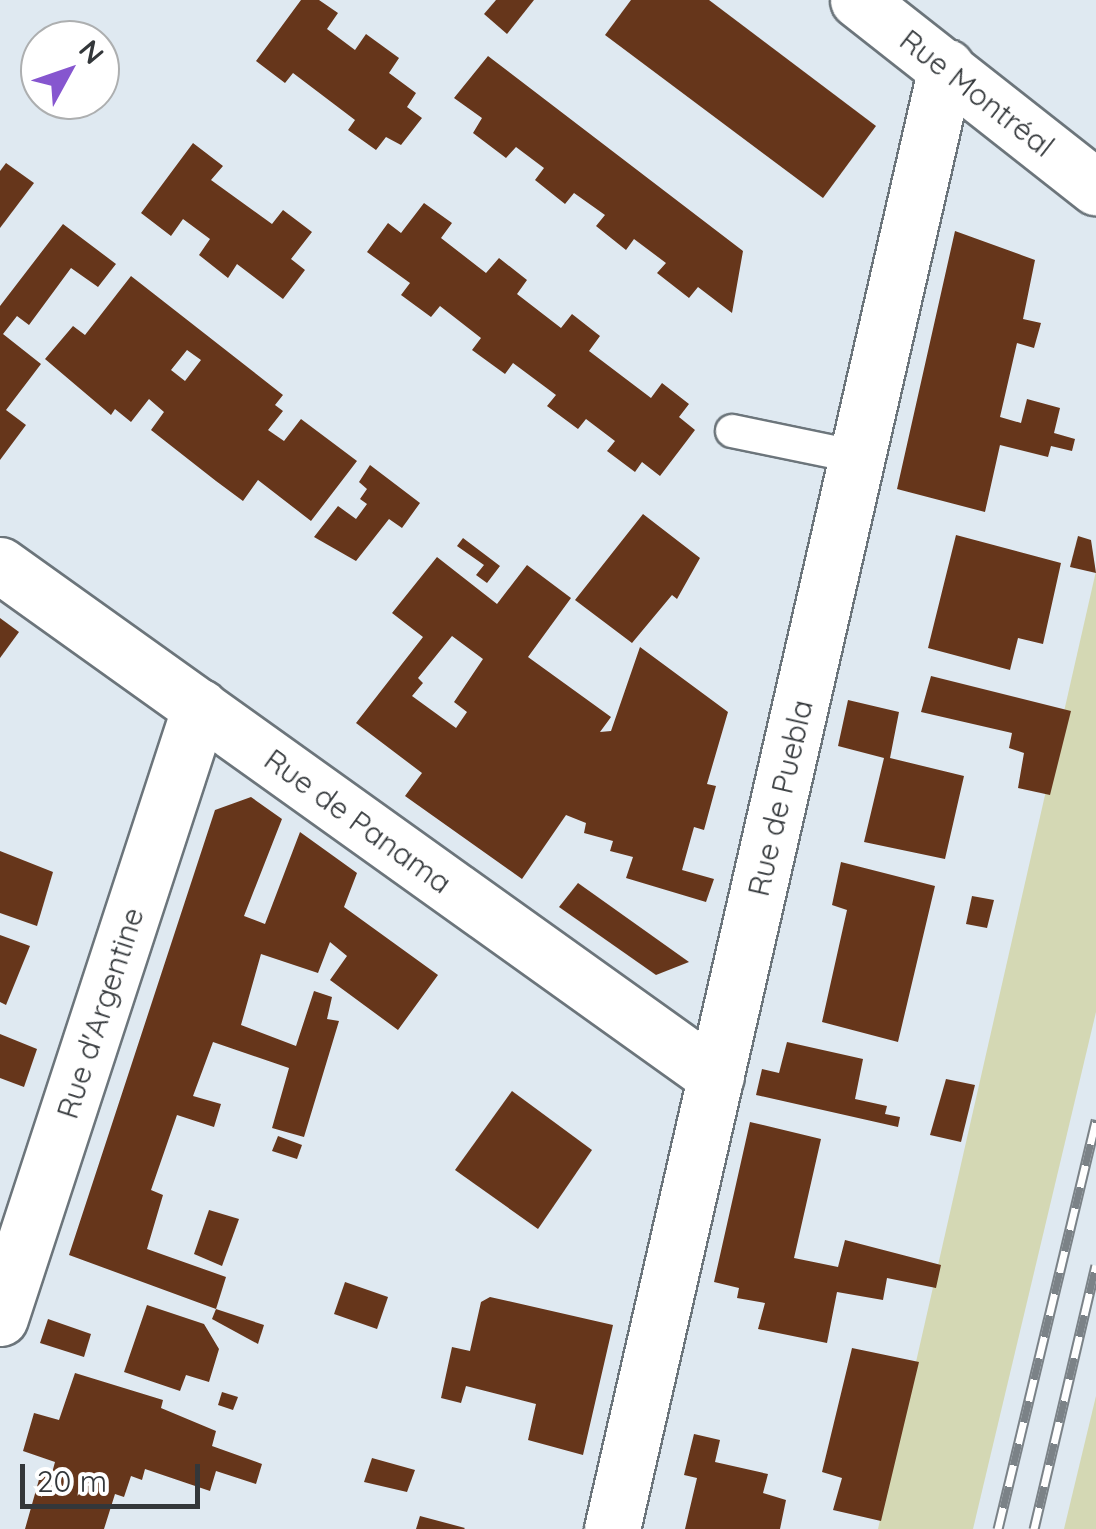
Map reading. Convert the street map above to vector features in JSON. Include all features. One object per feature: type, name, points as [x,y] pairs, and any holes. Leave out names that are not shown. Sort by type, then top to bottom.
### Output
[{"type":"street","name":"Rue Montréal","points":[[858,0],[1096,187]]},
{"type":"street","name":"Rue de Puebla","points":[[612,1529],[946,67]]},
{"type":"street","name":"Rue de Panama","points":[[0,565],[716,1077]]},
{"type":"street","name":"Rue d'Argentine","points":[[0,1318],[200,708]]},
{"type":"lane","points":[[732,431],[858,458]]},
{"type":"green space","points":[[1096,571],[1096,1012],[973,1529],[878,1529]]},
{"type":"green space","points":[[1096,1396],[1096,1529],[1064,1529]]},
{"type":"building","points":[[301,0],[319,0],[338,13],[327,29],[355,50],[366,34],[399,58],[389,73],[416,93],[407,107],[422,118],[401,145],[386,137],[376,150],[348,130],[355,120],[293,73],[285,83],[256,61]]},
{"type":"building","points":[[496,0],[534,0],[507,34],[484,14]]},
{"type":"building","points":[[631,0],[709,0],[876,126],[823,198],[605,35]]},
{"type":"building","points":[[488,56],[743,251],[732,313],[698,287],[689,298],[657,273],[666,263],[634,239],[626,250],[596,226],[605,215],[574,193],[565,204],[535,180],[544,168],[516,147],[506,158],[473,133],[482,118],[454,98]]},
{"type":"building","points":[[193,143],[223,166],[211,180],[272,224],[283,210],[312,232],[291,259],[305,270],[283,299],[237,264],[228,278],[199,255],[210,239],[183,219],[171,236],[141,213]]},
{"type":"building","points":[[6,163],[34,183],[0,228],[0,171]]},
{"type":"building","points":[[424,203],[452,223],[441,238],[486,273],[499,258],[527,280],[517,294],[561,328],[572,314],[600,336],[589,351],[651,398],[662,383],[689,404],[679,417],[695,430],[660,476],[642,462],[635,472],[607,451],[615,441],[586,419],[578,429],[547,406],[556,395],[513,363],[505,374],[472,350],[481,338],[440,306],[431,317],[401,295],[410,283],[367,252],[388,223],[401,233]]},
{"type":"building","points":[[63,224],[116,264],[98,287],[71,268],[29,325],[17,316],[3,334],[41,364],[6,410],[26,425],[0,460],[0,306]]},
{"type":"building","points":[[955,231],[1035,260],[1023,319],[1041,323],[1034,348],[1017,343],[1000,417],[1021,423],[1027,399],[1060,408],[1054,433],[1075,439],[1072,451],[1051,446],[1048,457],[1000,445],[985,512],[897,489]]},
{"type":"building","points":[[131,276],[283,395],[275,405],[283,411],[268,430],[284,441],[301,419],[357,461],[311,521],[258,480],[243,501],[151,430],[164,412],[149,399],[131,422],[115,409],[111,415],[45,359],[73,326],[85,335]],"holes":[[[187,350],[201,360],[185,381],[171,370]]]},
{"type":"building","points":[[370,465],[420,503],[402,528],[389,519],[356,561],[314,537],[338,506],[356,519],[367,504],[360,499],[367,489],[359,482]]},
{"type":"building","points":[[643,514],[700,558],[677,599],[672,595],[632,643],[575,600]]},
{"type":"building","points":[[956,535],[1061,563],[1043,644],[1018,638],[1010,670],[928,648]]},
{"type":"building","points":[[1078,536],[1091,540],[1096,573],[1070,567]]},
{"type":"building","points":[[463,538],[500,566],[487,583],[476,575],[484,565],[457,546]]},
{"type":"building","points":[[437,557],[497,604],[527,565],[571,598],[528,657],[611,717],[600,732],[611,731],[640,647],[728,712],[707,784],[716,786],[704,830],[694,827],[682,870],[714,879],[706,902],[626,878],[633,857],[610,851],[613,841],[584,833],[586,823],[566,815],[522,879],[405,796],[422,773],[356,723],[423,637],[392,613]],"holes":[[[452,636],[483,659],[454,702],[467,712],[456,728],[412,696],[423,683],[418,678]]]},
{"type":"building","points":[[0,618],[19,632],[0,658]]},
{"type":"building","points":[[931,676],[1071,711],[1050,795],[1018,788],[1024,753],[1009,748],[1012,733],[921,712]]},
{"type":"building","points":[[848,700],[899,712],[890,758],[964,776],[945,859],[864,842],[884,758],[838,746]]},
{"type":"building","points":[[251,797],[282,819],[244,916],[265,924],[300,832],[357,873],[344,907],[438,975],[398,1030],[330,980],[347,956],[330,942],[318,973],[261,954],[241,1025],[296,1046],[314,991],[332,997],[327,1019],[339,1021],[304,1137],[272,1128],[289,1068],[213,1042],[193,1096],[221,1104],[214,1127],[177,1115],[151,1190],[163,1195],[147,1249],[226,1277],[216,1309],[69,1255],[215,810]]},
{"type":"building","points":[[0,851],[53,872],[37,926],[0,913]]},
{"type":"building","points":[[841,862],[935,886],[898,1042],[822,1022],[847,910],[832,905]]},
{"type":"building","points":[[578,883],[689,962],[656,975],[559,907]]},
{"type":"building","points":[[972,896],[994,900],[987,928],[966,924]]},
{"type":"building","points":[[0,935],[30,946],[6,1005],[0,1002]]},
{"type":"building","points":[[0,1034],[37,1049],[24,1087],[0,1078]]},
{"type":"building","points":[[787,1042],[863,1059],[855,1099],[887,1106],[885,1114],[900,1117],[898,1127],[756,1095],[762,1069],[779,1073]]},
{"type":"building","points":[[946,1079],[975,1085],[961,1142],[930,1135]]},
{"type":"building","points":[[512,1091],[592,1150],[538,1229],[455,1170]]},
{"type":"building","points":[[750,1122],[821,1139],[794,1258],[838,1267],[845,1240],[941,1265],[936,1288],[887,1278],[883,1300],[837,1292],[827,1343],[758,1329],[765,1303],[737,1298],[739,1288],[714,1282]]},
{"type":"building","points":[[278,1136],[302,1145],[297,1159],[272,1151]]},
{"type":"building","points":[[209,1210],[239,1219],[222,1266],[194,1254]]},
{"type":"building","points":[[345,1282],[388,1297],[377,1329],[334,1314]]},
{"type":"building","points":[[490,1297],[613,1325],[583,1455],[528,1440],[536,1404],[466,1386],[461,1403],[441,1398],[452,1347],[470,1351],[481,1302]]},
{"type":"building","points":[[147,1305],[204,1324],[219,1349],[209,1382],[186,1375],[180,1391],[124,1372]]},
{"type":"building","points":[[216,1309],[264,1325],[258,1344],[212,1319]]},
{"type":"building","points":[[48,1319],[91,1334],[84,1357],[40,1343]]},
{"type":"building","points":[[852,1348],[919,1362],[881,1521],[833,1510],[842,1478],[822,1472]]},
{"type":"building","points":[[75,1373],[163,1400],[161,1408],[216,1431],[212,1446],[262,1464],[256,1484],[216,1471],[210,1491],[145,1469],[142,1480],[131,1476],[124,1497],[115,1494],[104,1529],[25,1529],[42,1469],[52,1473],[55,1462],[23,1451],[34,1413],[59,1420]]},
{"type":"building","points":[[222,1392],[238,1397],[233,1410],[218,1405]]},
{"type":"building","points":[[694,1434],[720,1440],[715,1462],[768,1474],[763,1493],[786,1500],[780,1529],[685,1529],[697,1478],[684,1475]]},
{"type":"building","points":[[372,1458],[415,1470],[407,1492],[364,1482]]},
{"type":"building","points":[[420,1516],[465,1528],[416,1529]]},
{"type":"railway","points":[[998,1529],[1096,1120]]},
{"type":"railway","points":[[1034,1529],[1096,1265]]}]
